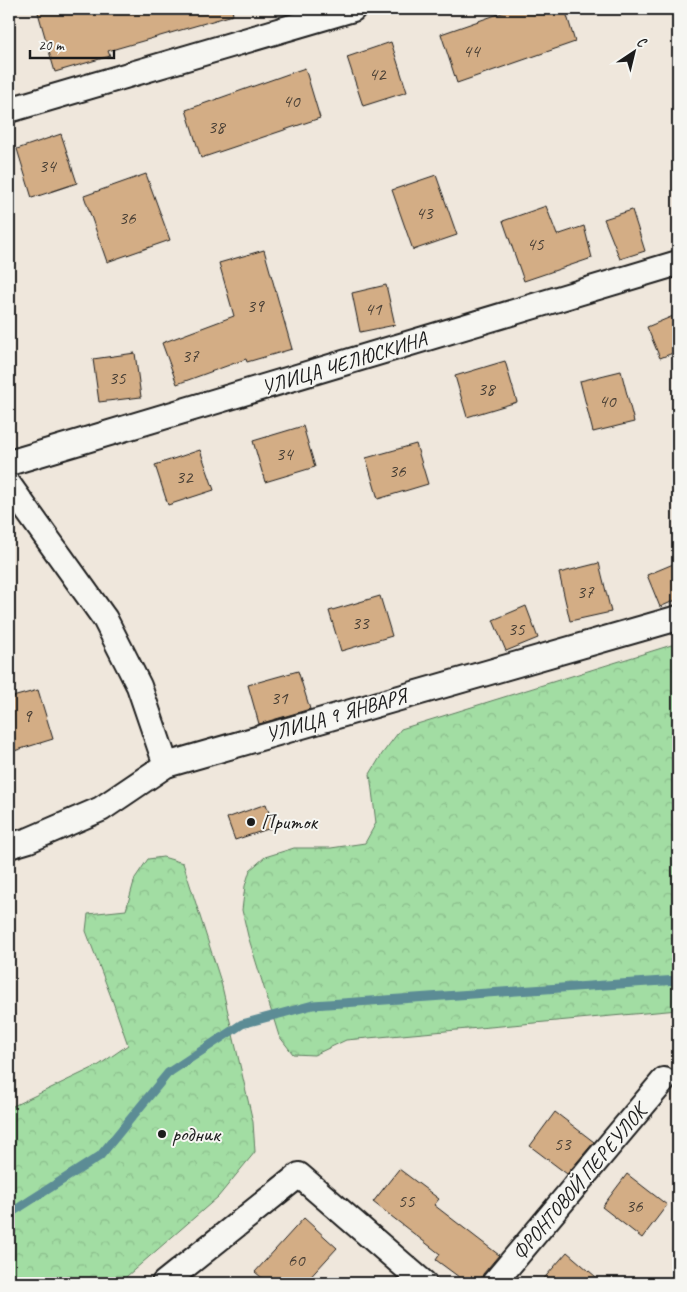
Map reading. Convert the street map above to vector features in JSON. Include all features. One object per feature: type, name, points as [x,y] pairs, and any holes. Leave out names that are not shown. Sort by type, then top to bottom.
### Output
[{"type":"street","points":[[9,110],[354,9]]},
{"type":"street","name":"УЛИЦА ЧЕЛЮСКИНА","points":[[9,463],[678,264]]},
{"type":"street","points":[[9,485],[105,619],[140,686],[166,765]]},
{"type":"street","name":"УЛИЦА 9 ЯНВАРЯ","points":[[9,846],[30,840],[101,809],[166,765],[678,618]]},
{"type":"street","name":"ФРОНТОВОЙ ПЕРЕУЛОК","points":[[494,1283],[664,1080]]},
{"type":"street","points":[[164,1283],[299,1175],[424,1283]]},
{"type":"green space","points":[[678,643],[678,1010],[346,1040],[314,1055],[293,1054],[279,1036],[248,936],[242,910],[245,886],[250,870],[265,857],[294,848],[331,848],[365,843],[376,823],[370,774],[401,729]]},
{"type":"green space","points":[[163,857],[183,863],[221,982],[253,1122],[255,1152],[218,1197],[119,1283],[9,1283],[9,1108],[99,1065],[128,1045],[86,931],[88,914],[126,910],[135,878],[148,859]]},
{"type":"building","points":[[37,9],[232,9],[233,15],[108,51],[110,56],[55,72]]},
{"type":"building","points":[[513,9],[565,9],[575,42],[457,83],[441,34]]},
{"type":"building","points":[[391,42],[407,92],[363,106],[347,57]]},
{"type":"building","points":[[305,68],[320,118],[201,158],[186,110]]},
{"type":"building","points":[[61,134],[77,183],[32,198],[17,149]]},
{"type":"building","points":[[146,174],[170,240],[107,262],[84,196]]},
{"type":"building","points":[[436,175],[457,235],[413,250],[392,190]]},
{"type":"building","points":[[546,206],[557,235],[584,226],[592,258],[524,281],[503,221]]},
{"type":"building","points":[[632,210],[645,251],[620,259],[604,219]]},
{"type":"building","points":[[264,250],[292,349],[247,362],[246,359],[177,384],[162,343],[234,316],[219,263]]},
{"type":"building","points":[[386,285],[395,325],[360,332],[352,293]]},
{"type":"building","points":[[678,314],[678,351],[660,358],[647,327]]},
{"type":"building","points":[[135,353],[141,397],[99,402],[93,359]]},
{"type":"building","points":[[505,361],[517,402],[467,417],[455,376]]},
{"type":"building","points":[[621,371],[634,422],[593,432],[580,381]]},
{"type":"building","points":[[303,426],[315,467],[265,482],[253,441]]},
{"type":"building","points":[[416,444],[428,484],[378,499],[366,458]]},
{"type":"building","points":[[200,450],[214,490],[168,505],[155,465]]},
{"type":"building","points":[[678,562],[678,599],[660,607],[647,575]]},
{"type":"building","points":[[599,563],[611,612],[570,621],[559,573]]},
{"type":"building","points":[[380,596],[392,636],[341,651],[329,611]]},
{"type":"building","points":[[526,606],[538,638],[506,651],[493,620]]},
{"type":"building","points":[[298,671],[310,709],[259,724],[248,685]]},
{"type":"building","points":[[38,690],[53,739],[14,751],[9,733],[9,698]]},
{"type":"building","name":"Приток","points":[[266,804],[274,827],[235,840],[227,818]]},
{"type":"building","points":[[555,1112],[594,1142],[567,1174],[530,1146]]},
{"type":"building","points":[[399,1169],[439,1199],[434,1205],[499,1255],[483,1274],[481,1283],[467,1283],[436,1260],[440,1254],[373,1202]]},
{"type":"building","points":[[627,1174],[667,1205],[642,1238],[602,1207]]},
{"type":"building","points":[[304,1218],[337,1248],[305,1283],[268,1283],[255,1272]]},
{"type":"building","points":[[567,1252],[603,1283],[540,1283]]},
{"type":"waterway","points":[[9,1214],[100,1156],[168,1073],[242,1024],[313,1005],[678,980]]},
{"type":"place","name":"Приток","points":[[251,822]]},
{"type":"place","name":"родник","points":[[162,1134]]}]
